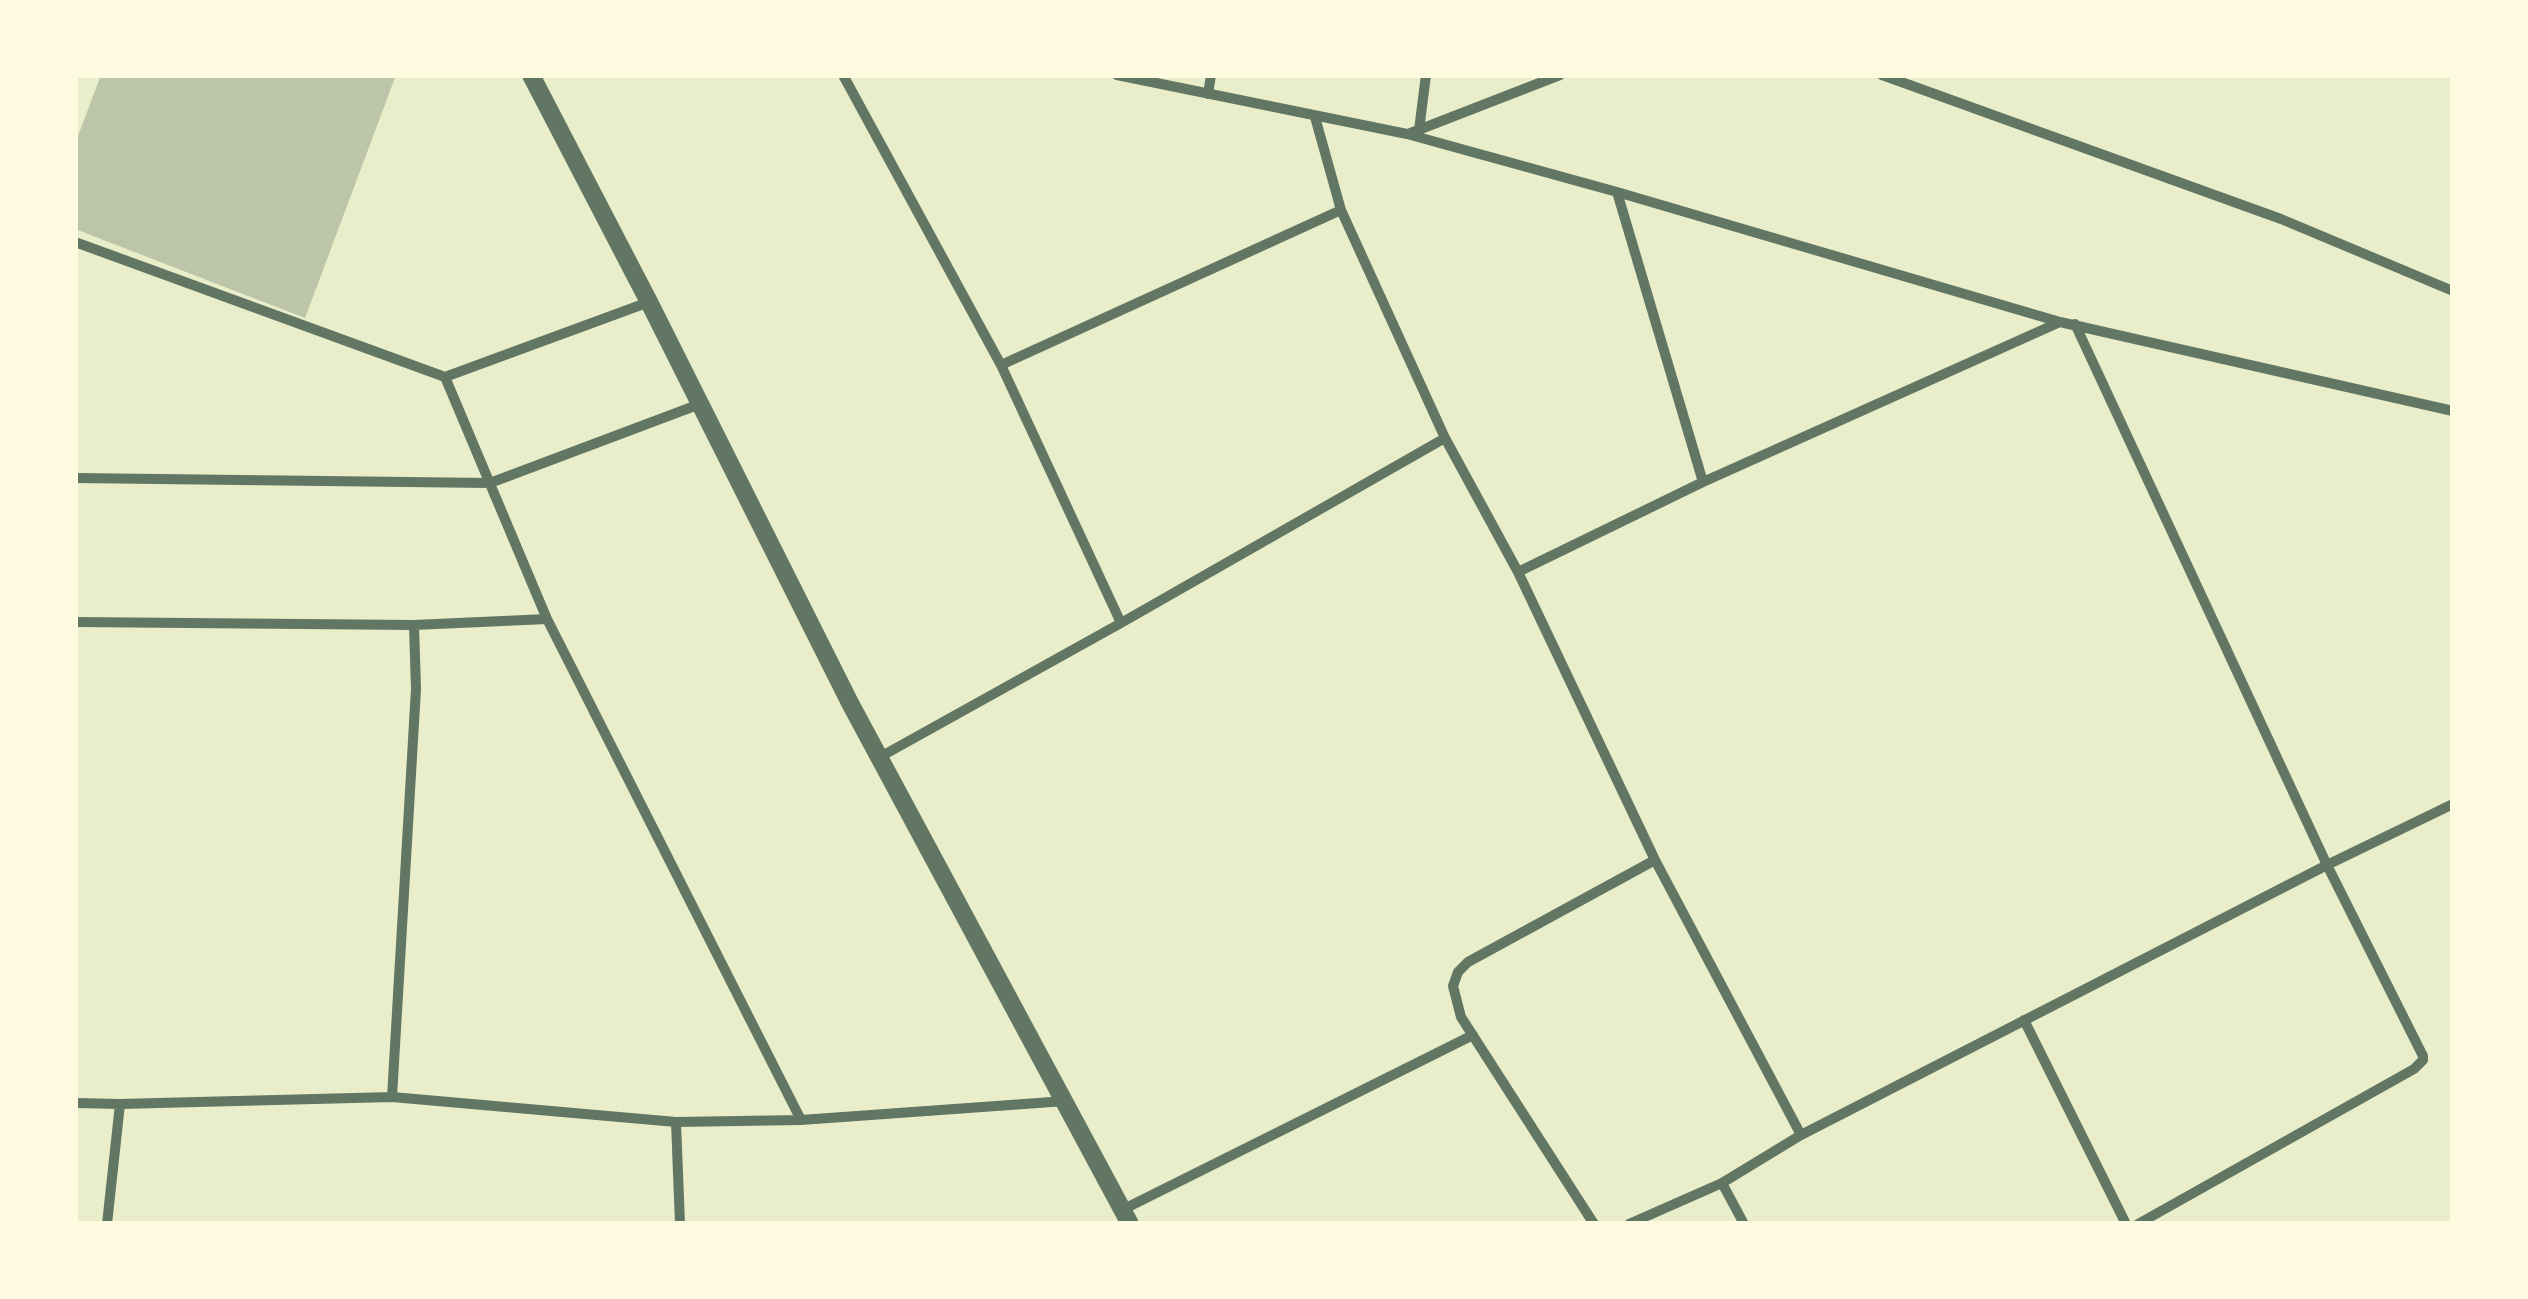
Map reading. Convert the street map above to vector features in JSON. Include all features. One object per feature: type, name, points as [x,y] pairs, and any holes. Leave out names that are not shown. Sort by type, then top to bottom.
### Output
[{"type":"street","points":[[531,75],[850,702],[1126,1217],[1473,1035]]},
{"type":"street","points":[[842,75],[1001,366],[1121,624]]},
{"type":"street","points":[[1118,75],[1407,134],[2060,322],[2453,411]]},
{"type":"street","points":[[1208,94],[1211,75]]},
{"type":"street","points":[[1419,130],[1426,75]]},
{"type":"street","points":[[1407,134],[1560,75]]},
{"type":"street","points":[[1882,75],[2282,219],[2453,291]]},
{"type":"street","points":[[1316,117],[1341,210],[1445,438],[1518,572],[1655,860],[1801,1135]]},
{"type":"street","points":[[1617,192],[1703,482]]},
{"type":"street","points":[[1001,366],[1341,210]]},
{"type":"street","points":[[75,242],[445,378],[649,302]]},
{"type":"street","points":[[1518,572],[1703,482],[2060,322]]},
{"type":"street","points":[[2074,324],[2327,865],[2423,1056],[2414,1069],[2138,1224]]},
{"type":"street","points":[[445,378],[547,619],[802,1120]]},
{"type":"street","points":[[75,478],[490,484],[700,404]]},
{"type":"street","points":[[880,756],[1121,624],[1445,438]]},
{"type":"street","points":[[75,622],[414,625],[547,619]]},
{"type":"street","points":[[392,1097],[416,689],[414,625]]},
{"type":"street","points":[[1629,1224],[1722,1183],[1801,1135],[2453,804]]},
{"type":"street","points":[[1594,1224],[1461,1017],[1453,986],[1458,972],[1468,962],[1655,860]]},
{"type":"street","points":[[2024,1020],[2126,1224]]},
{"type":"street","points":[[75,1103],[392,1097],[676,1122],[802,1120],[1066,1101]]},
{"type":"street","points":[[106,1224],[120,1104]]},
{"type":"street","points":[[676,1122],[680,1224]]},
{"type":"street","points":[[1722,1183],[1744,1224]]},
{"type":"building","points":[[101,75],[396,75],[305,318],[75,229],[75,144]]}]
